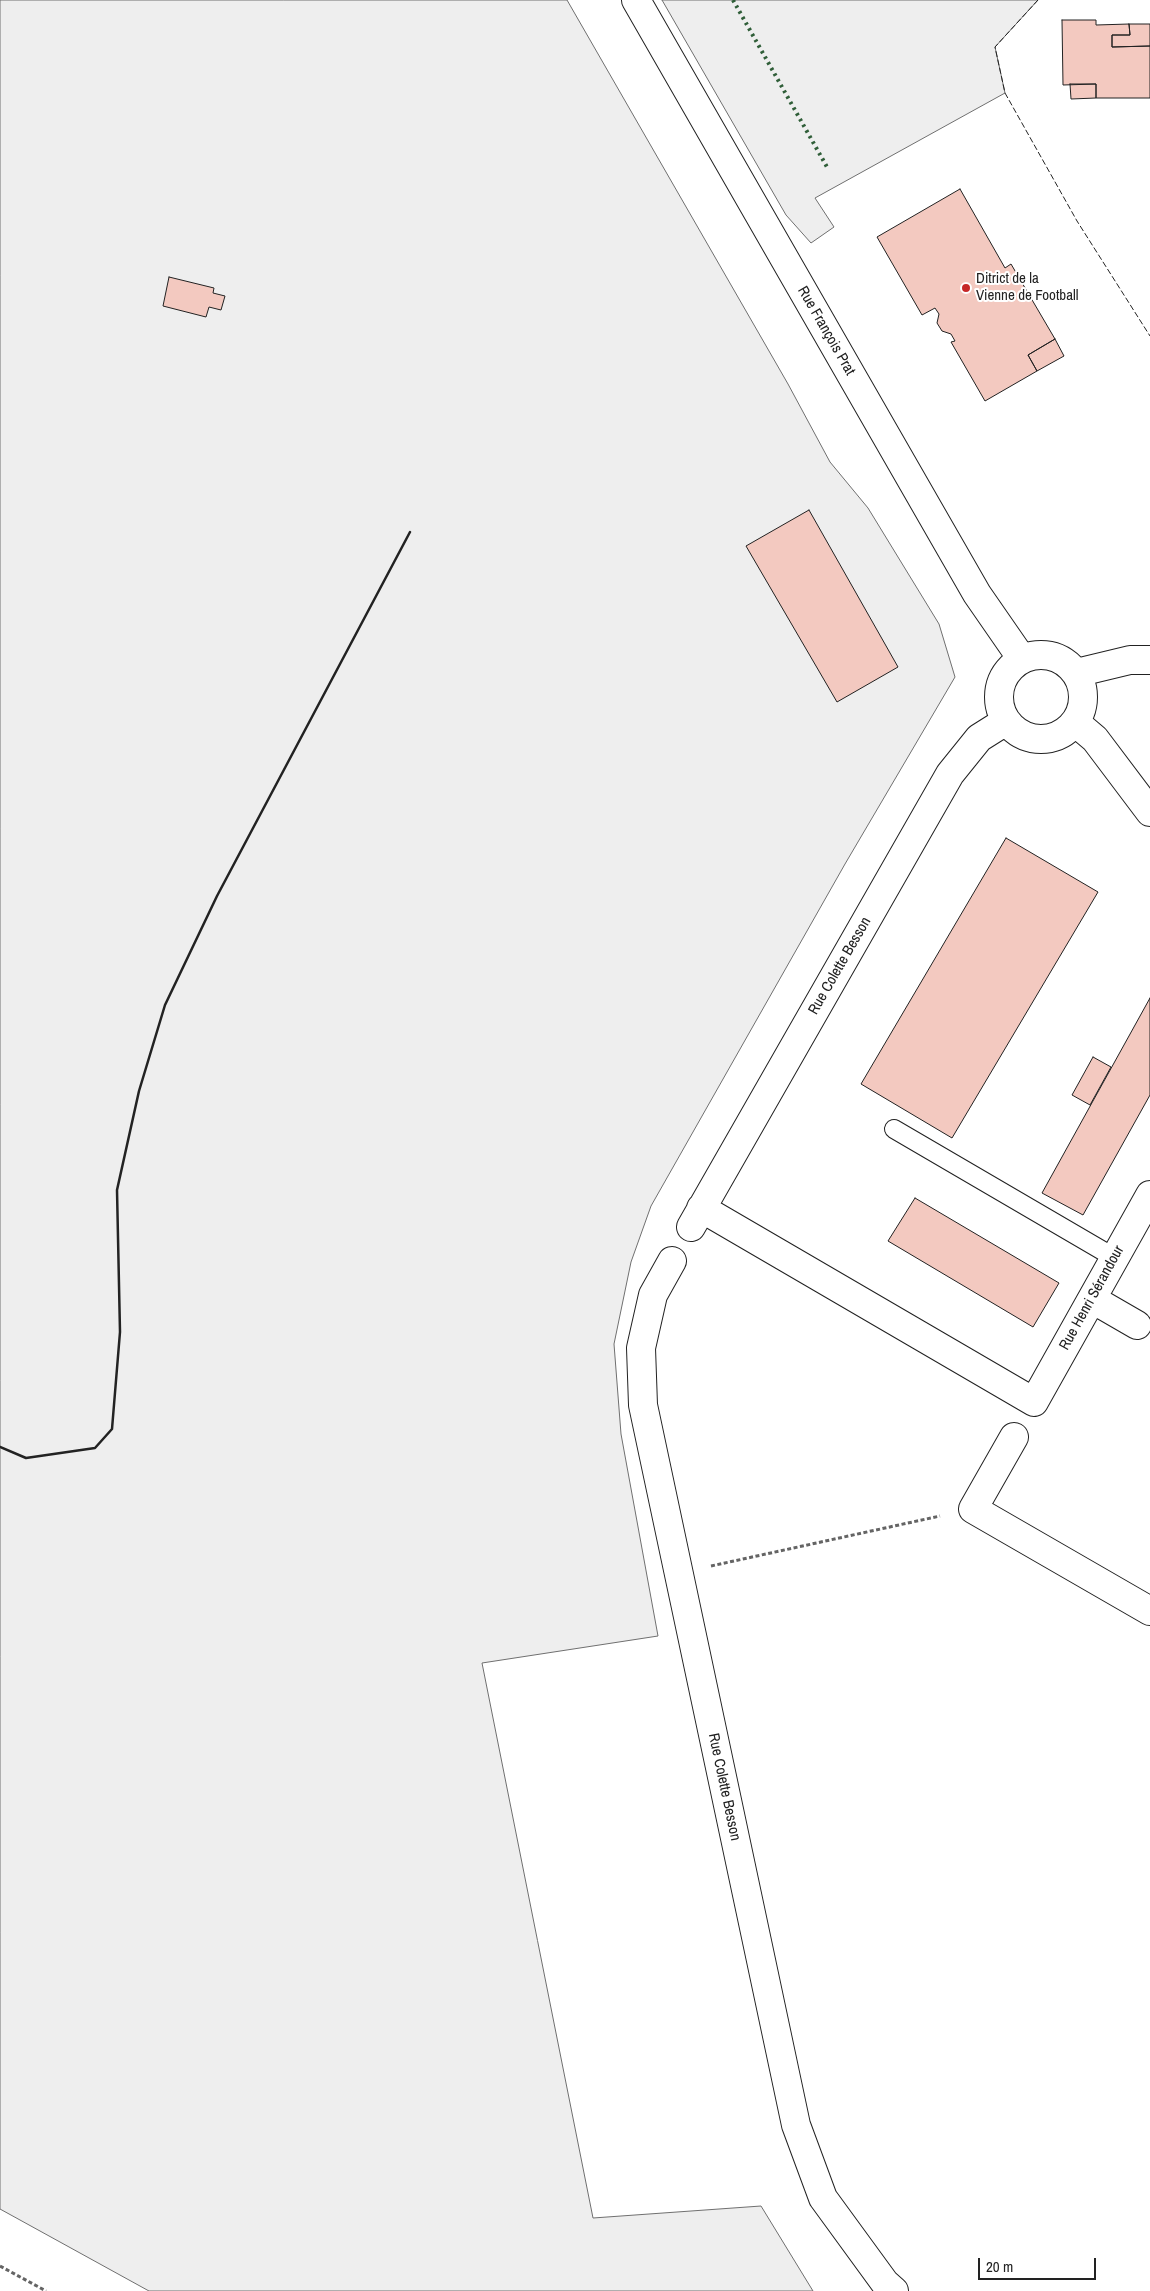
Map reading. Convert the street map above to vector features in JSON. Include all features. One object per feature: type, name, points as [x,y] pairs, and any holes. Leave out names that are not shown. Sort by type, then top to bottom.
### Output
[{"type":"street","name":"Rue François Prat","points":[[636,0],[977,594],[1022,659]]},
{"type":"street","points":[[1033,655],[1058,658],[1076,673],[1082,684],[1084,697],[1082,710],[1076,722],[1060,734],[1041,739],[1022,734],[1006,721],[1000,708],[999,694],[1003,680],[1010,668],[1022,659],[1033,655]]},
{"type":"street","points":[[1076,673],[1130,660],[1150,660]]},
{"type":"street","name":"Rue Colette Besson","points":[[1006,721],[978,738],[950,774],[696,1217],[1034,1402]]},
{"type":"street","points":[[1076,722],[1096,739],[1150,812]]},
{"type":"street","name":"Rue Henri Sérandour","points":[[1034,1402],[1150,1195]]},
{"type":"street","name":"Rue Colette Besson","points":[[672,1260],[654,1295],[641,1348],[643,1405],[796,2125],[824,2198],[885,2284],[894,2291]]},
{"type":"street","points":[[1092,1299],[1137,1325]]},
{"type":"street","points":[[1014,1437],[974,1509],[1150,1611]]},
{"type":"lane","points":[[894,1129],[1115,1258]]},
{"type":"path","points":[[679,1573],[974,1509]]},
{"type":"path","points":[[0,2266],[46,2291]]},
{"type":"shaded area","points":[[0,0],[567,0],[788,384],[830,462],[868,508],[939,624],[955,677],[845,864],[651,1206],[631,1262],[614,1344],[621,1434],[658,1636],[482,1663],[593,2218],[761,2206],[813,2291],[149,2291],[0,2209]]},
{"type":"shaded area","points":[[662,0],[1038,0],[995,47],[1005,93],[815,198],[834,227],[811,243],[786,215]]},
{"type":"building","points":[[1062,20],[1096,20],[1096,25],[1129,24],[1130,35],[1112,35],[1112,47],[1150,46],[1150,98],[1096,98],[1096,84],[1063,85]]},
{"type":"building","points":[[1129,24],[1150,24],[1150,46],[1112,47],[1112,35],[1130,35]]},
{"type":"building","points":[[1070,84],[1096,84],[1096,98],[1071,99]]},
{"type":"building","name":"Ditrict de la Vienne de Football","points":[[960,189],[1005,268],[1011,264],[1055,339],[1028,355],[1037,371],[985,401],[951,342],[955,341],[951,334],[942,331],[937,323],[939,314],[935,308],[922,315],[877,237]]},
{"type":"building","points":[[169,277],[214,288],[213,293],[225,296],[221,310],[209,307],[206,317],[163,306]]},
{"type":"building","points":[[1055,339],[1064,356],[1037,371],[1028,355]]},
{"type":"building","points":[[809,510],[898,667],[837,702],[746,546]]},
{"type":"building","points":[[1006,838],[1098,892],[952,1138],[861,1084]]},
{"type":"building","points":[[1150,998],[1150,1095],[1083,1215],[1042,1193]]},
{"type":"building","points":[[1093,1057],[1111,1067],[1090,1105],[1072,1095]]},
{"type":"building","points":[[915,1198],[1059,1283],[1033,1327],[888,1241]]},
{"type":"hedge","points":[[733,0],[827,167]]},
{"type":"fence","points":[[1038,0],[995,47],[1005,93],[1077,221],[1150,336]]},
{"type":"wall","points":[[0,1447],[26,1458],[95,1448],[112,1429],[120,1332],[117,1190],[139,1091],[165,1005],[217,896],[410,532]]},
{"type":"place","name":"Ditrict de la Vienne de Football","points":[[966,288]]}]
